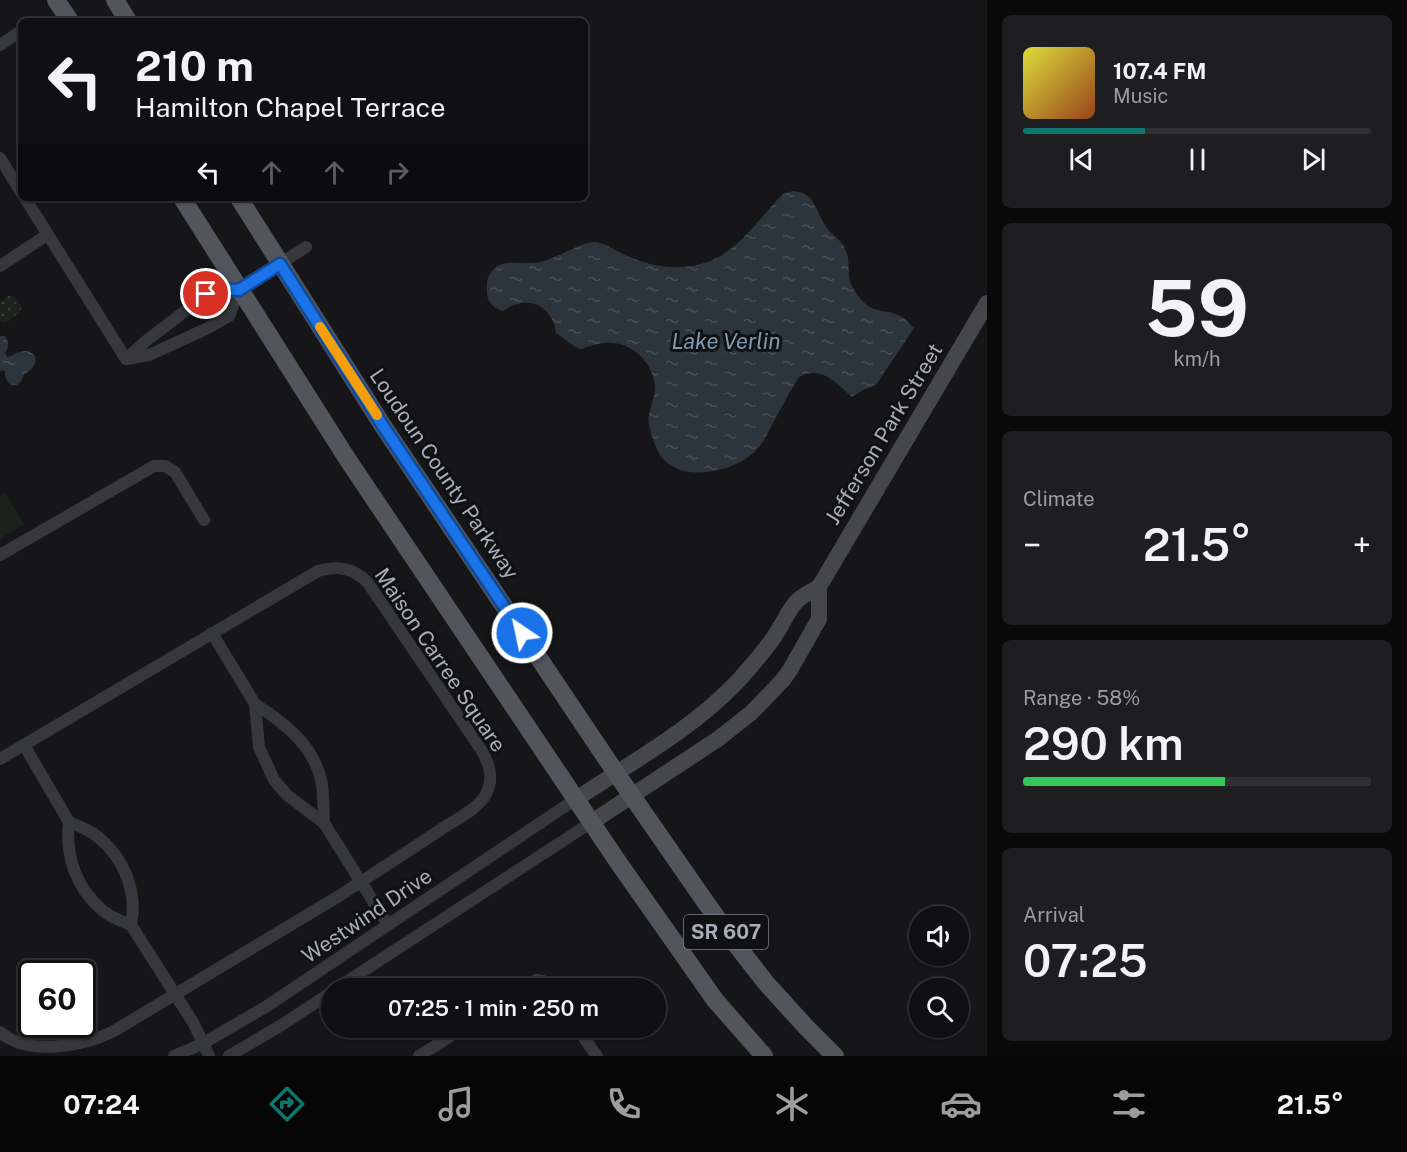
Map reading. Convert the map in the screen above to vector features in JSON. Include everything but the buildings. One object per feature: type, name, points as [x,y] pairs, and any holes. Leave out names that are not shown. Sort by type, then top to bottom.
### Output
[{"type":"main road","points":[[56,0],[68,18]]},
{"type":"main road","points":[[115,0],[126,18]]},
{"type":"main road","name":"SR 607","points":[[184,201],[361,480],[591,822],[715,1000],[764,1056]]},
{"type":"main road","name":"Loudoun County Parkway","points":[[241,201],[383,426],[632,796],[734,942],[766,983],[835,1056]]},
{"type":"street","points":[[0,45],[18,33]]},
{"type":"street","points":[[0,158],[18,187]]},
{"type":"street","points":[[27,201],[126,359]]},
{"type":"street","points":[[0,266],[48,234]]},
{"type":"street","points":[[126,359],[146,340],[214,289],[239,290],[306,247]]},
{"type":"street","points":[[126,359],[149,355],[229,316],[239,290]]},
{"type":"street","name":"Jefferson Park Street","points":[[576,799],[687,726],[715,703],[739,680],[775,637],[797,601],[819,587],[987,303]]},
{"type":"street","points":[[0,555],[154,466],[165,466],[175,472],[204,520]]},
{"type":"street","name":"Maison Carree Square","points":[[0,759],[318,571],[330,567],[353,571],[368,583],[486,757],[491,774],[486,795],[465,814],[305,917],[114,1031],[78,1046],[41,1050],[24,1047],[9,1040],[0,1032]]},
{"type":"street","points":[[591,822],[692,757],[759,705],[790,670],[819,619],[819,587]]},
{"type":"street","points":[[212,633],[255,704],[259,747],[274,780],[287,795],[324,823],[388,925]]},
{"type":"street","points":[[255,704],[277,718],[308,750],[318,769],[322,785],[324,823]]},
{"type":"street","points":[[24,745],[69,822],[68,853],[82,887],[103,912],[131,925],[194,1024],[209,1056]]},
{"type":"street","name":"Westwind Drive","points":[[174,1056],[202,1044],[267,1006],[576,799]]},
{"type":"street","points":[[69,822],[98,836],[119,860],[131,886],[133,914],[131,925]]},
{"type":"street","name":"Westwind Drive","points":[[351,978],[591,822]]},
{"type":"street","name":"Westwind Drive","points":[[229,1056],[321,999]]},
{"type":"street","points":[[419,1056],[447,1038]]},
{"type":"street","points":[[584,1038],[597,1056]]},
{"type":"shaded area","points":[[8,296],[14,296],[22,306],[20,312],[5,323],[0,321],[0,302]]},
{"type":"shaded area","points":[[5,493],[24,524],[0,539],[0,496]]},
{"type":"water","name":"Lake Verlin","points":[[793,191],[810,198],[828,229],[843,244],[848,258],[850,282],[862,301],[874,309],[902,317],[914,328],[876,385],[852,397],[822,374],[807,374],[799,377],[758,448],[749,456],[723,469],[709,472],[681,470],[669,464],[660,455],[649,424],[655,389],[652,372],[636,352],[613,343],[581,349],[556,333],[549,315],[537,305],[521,303],[503,311],[494,307],[488,297],[488,277],[500,265],[540,262],[590,242],[603,244],[634,259],[653,265],[682,267],[701,264],[725,253],[746,235],[783,194]]},
{"type":"water","points":[[0,336],[5,336],[7,340],[8,347],[5,353],[7,357],[26,351],[34,355],[36,361],[32,369],[24,374],[16,385],[7,381],[5,371],[0,371]]},
{"type":"slow traffic","points":[[320,327],[377,415]]},
{"type":"route","points":[[206,294],[214,289],[239,290],[280,264],[383,426],[522,633]]}]
